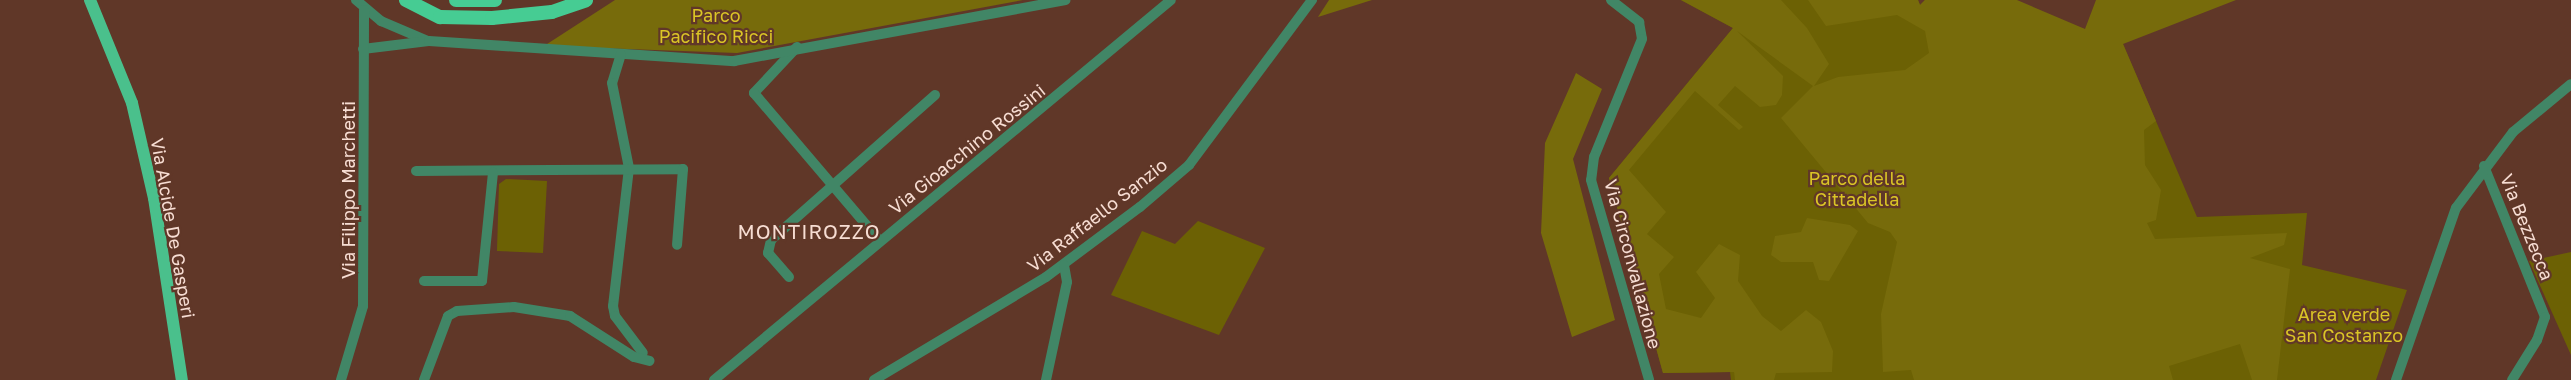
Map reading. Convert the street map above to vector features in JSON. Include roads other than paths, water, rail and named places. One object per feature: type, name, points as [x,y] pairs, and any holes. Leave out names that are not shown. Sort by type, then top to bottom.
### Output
[{"type":"highway","points":[[406,0],[440,17],[484,18],[552,12],[586,0]]},
{"type":"highway","points":[[456,0],[495,0]]},
{"type":"main road","name":"Via Alcide De Gasperi","points":[[90,0],[132,104],[154,198],[182,380]]},
{"type":"street","points":[[356,0],[364,10],[429,41]]},
{"type":"street","points":[[363,49],[429,41],[734,61],[797,47],[1064,0]]},
{"type":"street","name":"Via Gioacchino Rossini","points":[[714,380],[1171,0]]},
{"type":"street","name":"Via Raffaello Sanzio","points":[[874,380],[1064,265],[1189,165],[1312,0]]},
{"type":"street","name":"Via Circonvallazione","points":[[1611,0],[1639,22],[1642,39],[1594,157],[1592,180],[1649,380]]},
{"type":"street","name":"Via Filippo Marchetti","points":[[341,380],[363,306],[364,10]]},
{"type":"street","points":[[797,47],[754,93],[831,187],[880,242]]},
{"type":"street","points":[[424,380],[448,316],[457,311],[514,307],[570,316],[634,358],[646,357],[615,316],[613,306],[629,168],[612,83],[621,54]]},
{"type":"street","points":[[2396,380],[2456,208],[2484,166],[2513,132],[2571,84]]},
{"type":"street","points":[[789,278],[768,253],[768,244],[935,95]]},
{"type":"street","name":"Via Bezzecca","points":[[2484,166],[2545,317],[2538,340],[2512,380]]},
{"type":"street","points":[[416,171],[493,173],[683,168],[677,245]]},
{"type":"street","points":[[424,280],[482,280],[493,173]]},
{"type":"street","points":[[1046,380],[1067,282],[1064,265]]},
{"type":"district","name":"MONTIROZZO","points":[[809,231]]},
{"type":"park label","name":"Parco Pacifico Ricci","points":[[716,26]]},
{"type":"park label","name":"Parco della Cittadella","points":[[1857,189]]},
{"type":"park label","name":"Area verde San Costanzo","points":[[2344,325]]}]
